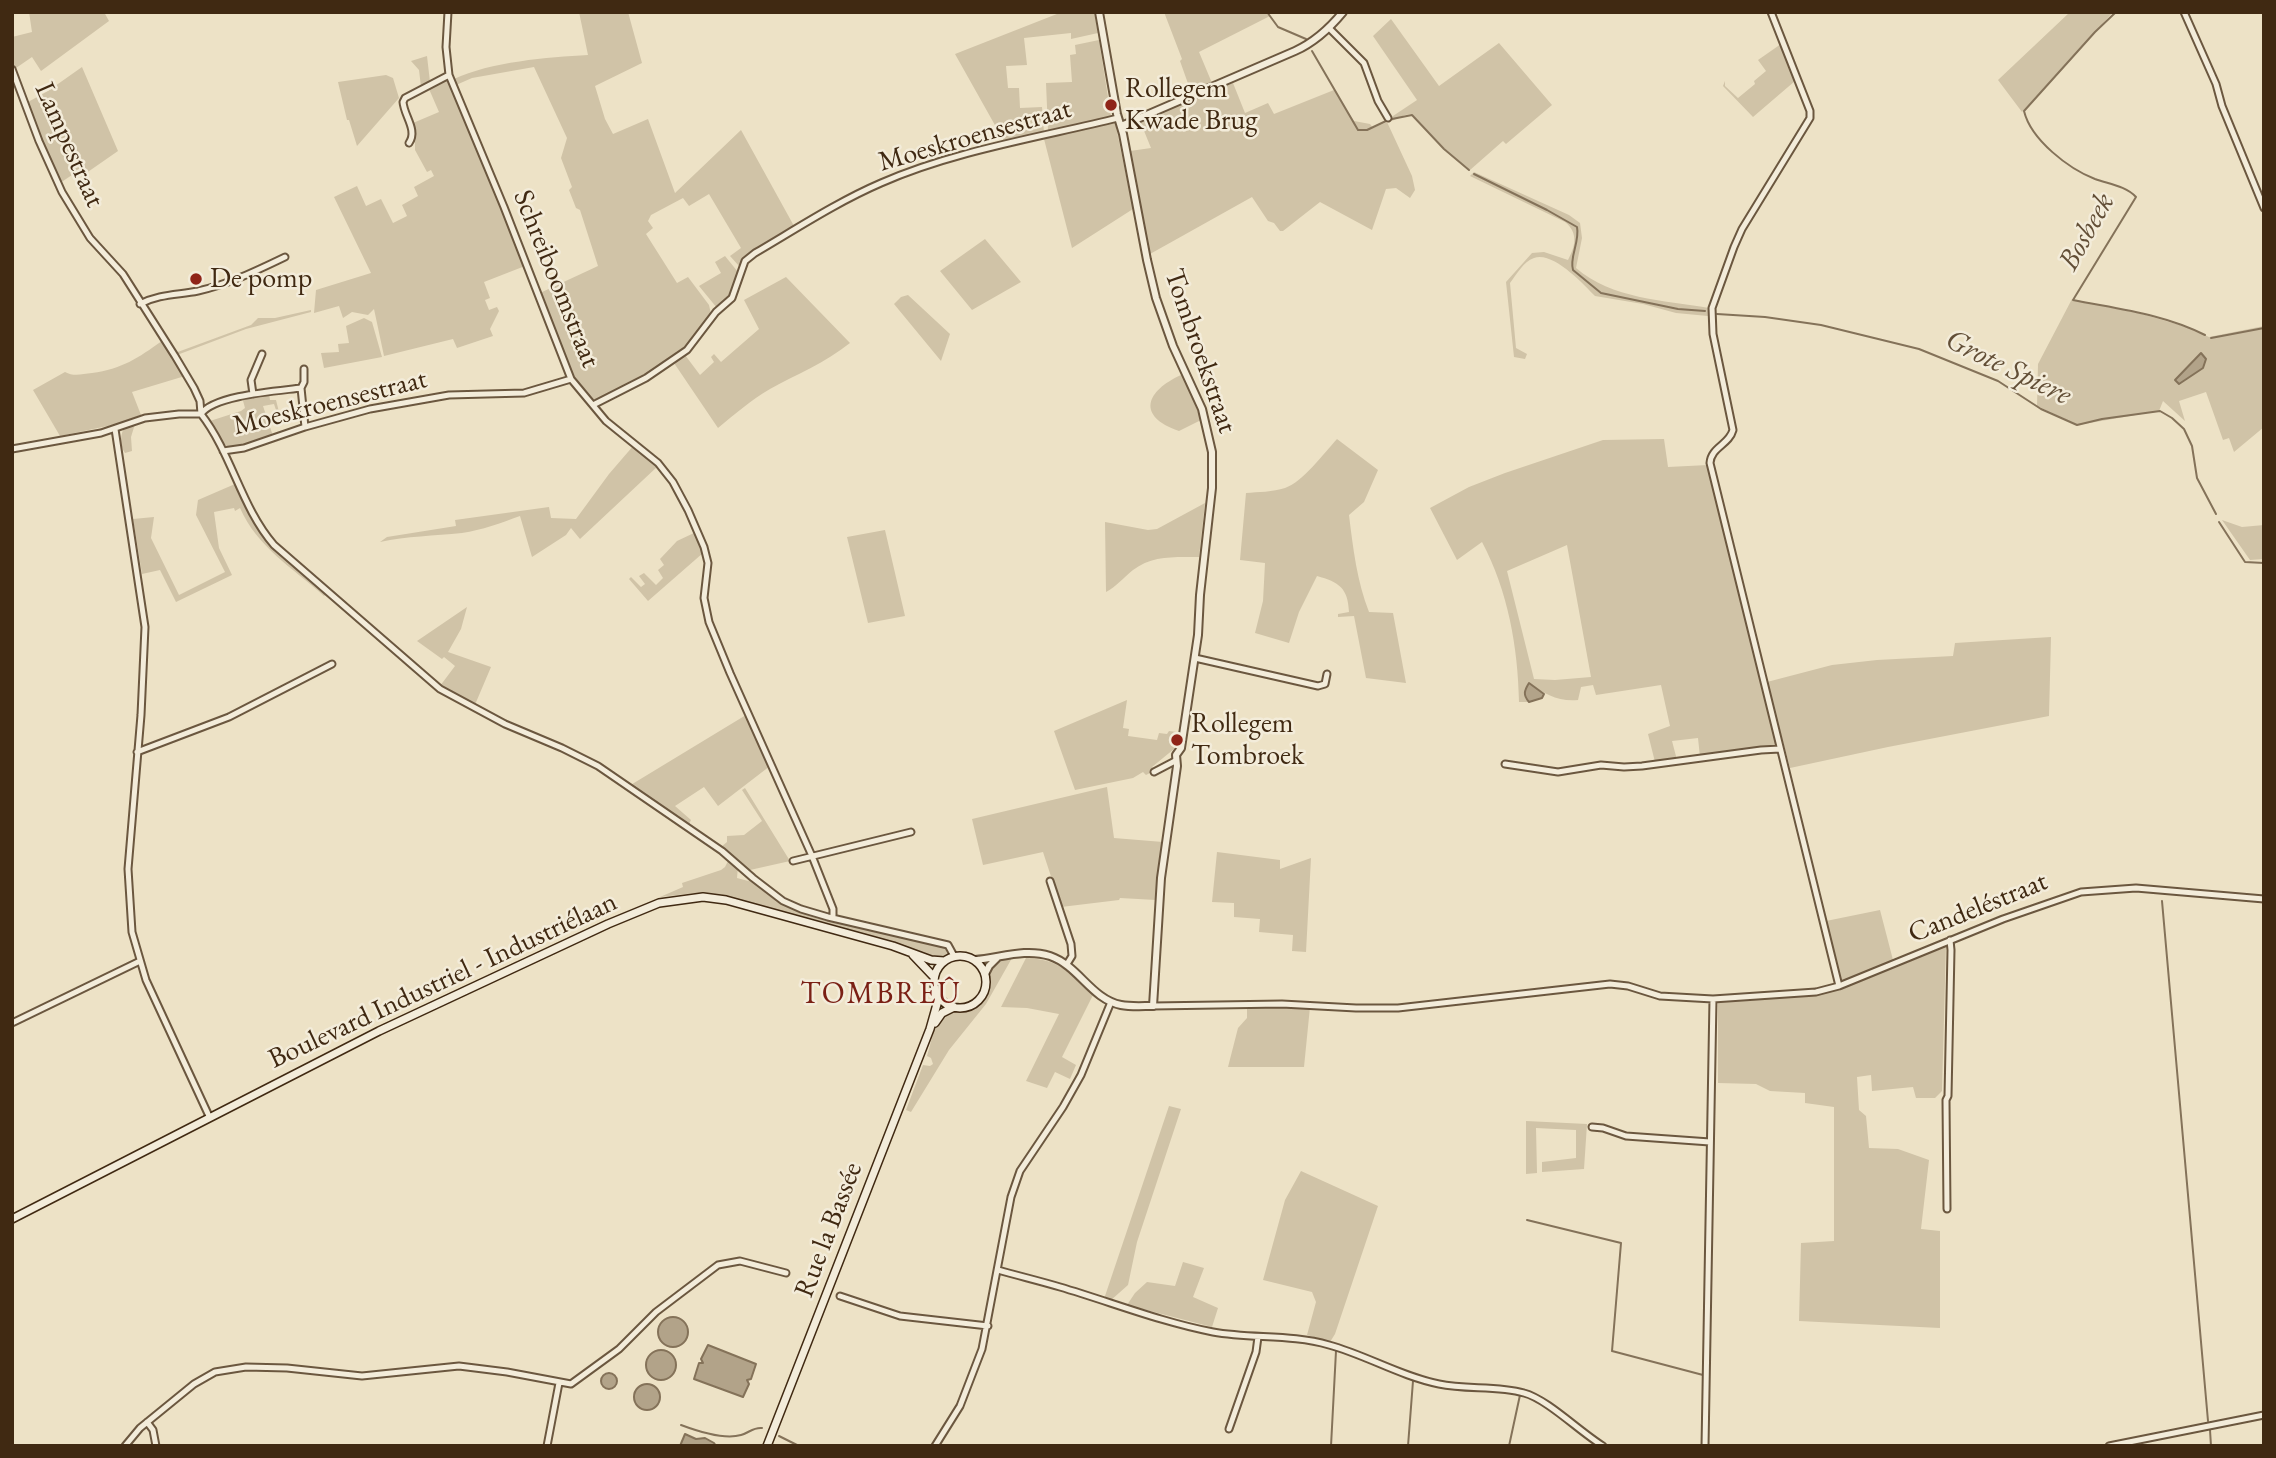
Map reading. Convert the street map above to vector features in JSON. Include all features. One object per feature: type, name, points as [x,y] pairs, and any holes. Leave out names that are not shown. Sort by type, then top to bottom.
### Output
[{"type":"main road","name":"Boulevard Industriel - Industriélaan","points":[[12,1219],[379,1031],[608,924],[659,903],[702,897],[726,900],[892,946],[912,955],[944,961]]},
{"type":"main road","name":"Boulevard Industriel - Industriélaan","points":[[912,955],[934,977]]},
{"type":"main road","points":[[963,955],[975,960],[985,974],[985,989],[979,1000],[967,1007],[954,1007],[939,997],[934,977],[944,961],[963,955]]},
{"type":"main road","name":"Rue la Bassée","points":[[767,1446],[930,1029],[939,997]]},
{"type":"main road","name":"Rue la Bassée","points":[[930,1029],[942,1013],[954,1007]]},
{"type":"street","name":"Schreiboomstraat","points":[[448,12],[446,47],[449,75],[571,379],[613,428],[658,463],[673,482],[688,510],[708,563],[704,598],[709,622],[812,856],[833,909],[833,918]]},
{"type":"street","name":"Tombroekstraat","points":[[1099,12],[1156,298],[1173,346],[1202,409],[1210,439],[1213,479],[1192,667]]},
{"type":"street","points":[[1120,122],[1307,46],[1343,12]]},
{"type":"street","points":[[1771,12],[1810,111],[1810,118],[1742,229],[1715,296],[1712,308],[1713,334],[1733,430],[1731,436],[1713,454],[1710,463],[1839,986]]},
{"type":"street","points":[[2184,12],[2216,84],[2222,106],[2264,208]]},
{"type":"street","points":[[1329,28],[1364,63],[1378,101],[1388,118]]},
{"type":"street","name":"Lampestraat","points":[[13,73],[62,192],[88,235],[122,274],[194,388],[200,401],[201,414],[223,451],[255,520],[274,545],[424,677],[474,708],[598,766],[722,851],[783,901],[833,918],[950,947],[954,956]]},
{"type":"street","points":[[409,143],[413,131],[402,102],[449,75]]},
{"type":"street","name":"Moeskroensestraat","points":[[593,405],[646,378],[687,351],[716,312],[732,298],[746,261],[755,253],[855,195],[901,175],[953,158],[1120,122]]},
{"type":"street","points":[[140,304],[159,296],[197,291],[236,280],[285,257]]},
{"type":"street","points":[[253,394],[251,380],[262,354]]},
{"type":"street","points":[[304,369],[301,388],[305,427]]},
{"type":"street","name":"Moeskroensestraat","points":[[223,451],[244,448],[348,415],[422,399],[449,395],[514,394],[571,379]]},
{"type":"street","points":[[12,449],[115,429],[145,418],[201,414],[205,409],[239,396],[301,388]]},
{"type":"street","points":[[115,429],[144,611],[142,715],[128,869],[132,932],[140,961],[163,1018],[209,1116]]},
{"type":"street","name":"Tombroekstraat","points":[[1153,1006],[1160,891],[1177,766],[1175,761],[1181,748],[1192,667],[1192,643],[1198,623]]},
{"type":"street","points":[[1195,658],[1318,686],[1325,684],[1327,674]]},
{"type":"street","points":[[137,752],[229,717],[332,664]]},
{"type":"street","points":[[1505,764],[1558,772],[1601,765],[1642,766],[1780,749]]},
{"type":"street","points":[[1154,772],[1175,761]]},
{"type":"street","points":[[793,862],[911,832]]},
{"type":"street","points":[[1050,881],[1071,944],[1072,956],[1067,964]]},
{"type":"street","name":"Candeléstraat","points":[[1153,1006],[1282,1003],[1375,1008],[1610,984],[1628,986],[1660,996],[1713,999],[1816,992],[1839,986],[2055,899],[2096,890],[2136,888],[2264,898]]},
{"type":"street","points":[[1947,1209],[1946,1100],[1950,940]]},
{"type":"street","points":[[975,960],[1001,955],[1046,955],[1067,964],[1097,993],[1111,1002],[1121,1006],[1153,1006]]},
{"type":"street","points":[[985,974],[1001,955]]},
{"type":"street","points":[[12,1023],[140,961]]},
{"type":"street","points":[[1705,1446],[1713,999]]},
{"type":"street","points":[[935,1446],[965,1397],[982,1349],[1011,1197],[1020,1171],[1081,1075],[1111,1002]]},
{"type":"street","points":[[1592,1127],[1626,1136],[1710,1142]]},
{"type":"street","points":[[125,1446],[147,1422],[205,1377],[215,1372],[246,1367],[287,1368],[362,1376],[447,1366],[470,1367],[571,1384],[620,1349],[665,1304],[718,1265],[740,1261],[786,1273]]},
{"type":"street","points":[[998,1270],[1061,1287],[1132,1311],[1214,1332],[1258,1337],[1290,1337],[1331,1345],[1436,1384],[1525,1393],[1545,1404],[1603,1446]]},
{"type":"street","points":[[840,1296],[900,1316],[988,1326]]},
{"type":"street","points":[[1229,1429],[1256,1352],[1258,1337]]},
{"type":"street","points":[[547,1446],[559,1383]]},
{"type":"street","points":[[2109,1446],[2264,1415]]},
{"type":"street","points":[[147,1422],[154,1432],[156,1446]]},
{"type":"shaded area","points":[[29,12],[104,12],[109,21],[41,71],[32,57],[16,68],[12,61],[12,37],[32,32]]},
{"type":"shaded area","points":[[579,12],[628,12],[642,63],[595,86],[605,119],[613,134],[648,119],[675,193],[741,130],[794,226],[755,250],[739,266],[730,256],[741,248],[709,194],[689,206],[683,198],[651,215],[648,221],[653,228],[646,234],[677,283],[688,277],[709,305],[711,314],[682,352],[647,376],[601,400],[590,398],[575,379],[540,293],[598,266],[580,210],[576,208],[569,190],[572,187],[561,158],[567,138],[534,67],[472,78],[456,85],[454,79],[502,64],[588,55]]},
{"type":"shaded area","points":[[1062,12],[1094,12],[1098,33],[1071,39],[1071,33],[1024,38],[1027,65],[1006,66],[1008,88],[1019,88],[1020,108],[1042,107],[1044,133],[1005,143],[955,54]]},
{"type":"shaded area","points":[[1164,12],[1265,12],[1270,16],[1199,52],[1212,83],[1191,92]]},
{"type":"shaded area","points":[[2070,12],[2113,12],[2022,112],[1998,80]]},
{"type":"shaded area","points":[[1391,19],[1439,86],[1499,43],[1552,105],[1506,144],[1503,141],[1470,170],[1446,150],[1412,114],[1392,121],[1390,118],[1417,100],[1373,36]]},
{"type":"shaded area","points":[[1099,40],[1111,116],[1048,130],[1046,83],[1072,82],[1070,55],[1076,54],[1075,45]]},
{"type":"shaded area","points":[[1781,44],[1795,81],[1753,117],[1723,86],[1725,81],[1725,86],[1738,98],[1766,71],[1758,60]]},
{"type":"shaded area","points":[[427,56],[430,82],[421,87],[419,70],[411,61]]},
{"type":"shaded area","points":[[82,67],[118,151],[82,176],[78,171],[60,183],[28,102]]},
{"type":"shaded area","points":[[386,75],[393,78],[399,98],[357,146],[347,120],[338,82]]},
{"type":"shaded area","points":[[447,79],[525,266],[484,282],[490,298],[485,300],[489,310],[497,307],[499,311],[490,329],[493,336],[457,348],[453,339],[384,356],[374,309],[368,315],[352,312],[343,318],[339,306],[314,313],[316,290],[371,273],[334,197],[357,186],[366,206],[381,199],[393,223],[407,216],[402,205],[418,196],[414,187],[434,176],[431,170],[427,172],[415,150],[413,123],[439,112],[429,89]]},
{"type":"shaded area","points":[[1233,83],[1245,113],[1268,103],[1274,114],[1334,90],[1354,121],[1370,124],[1373,128],[1387,122],[1412,176],[1415,190],[1410,198],[1396,188],[1386,189],[1372,230],[1320,202],[1280,231],[1274,223],[1268,221],[1252,197],[1150,254],[1130,151],[1151,148],[1140,121]]},
{"type":"shaded area","points":[[1115,122],[1133,209],[1072,248],[1044,139]]},
{"type":"shaded area","points":[[1474,172],[1569,215],[1580,223],[1582,238],[1576,268],[1590,278],[1639,297],[1709,308],[1708,316],[1676,313],[1595,296],[1550,259],[1534,258],[1523,265],[1510,283],[1516,348],[1527,354],[1525,359],[1514,357],[1506,282],[1532,253],[1544,252],[1568,260],[1574,245],[1574,235],[1565,222],[1470,176]]},
{"type":"shaded area","points":[[985,239],[1021,282],[972,310],[940,271]]},
{"type":"shaded area","points":[[725,256],[738,272],[731,292],[717,308],[699,286],[721,273],[715,262]]},
{"type":"shaded area","points":[[786,277],[850,343],[763,393],[718,428],[674,363],[685,355],[700,375],[714,362],[711,357],[714,354],[721,362],[759,329],[744,300]]},
{"type":"shaded area","points":[[908,295],[950,334],[941,361],[894,304],[901,297]]},
{"type":"shaded area","points":[[2072,299],[2142,314],[2190,328],[2209,337],[2264,326],[2264,427],[2234,452],[2229,438],[2223,440],[2206,392],[2179,401],[2185,421],[2163,401],[2159,411],[2078,425],[2037,406],[2038,364]]},
{"type":"shaded area","points":[[311,310],[246,329],[177,355],[175,353],[251,325],[258,318],[275,318]]},
{"type":"shaded area","points":[[364,318],[372,322],[382,357],[324,368],[321,353],[339,352],[338,344],[349,343],[346,326]]},
{"type":"shaded area","points":[[162,341],[185,376],[132,392],[141,415],[117,424],[60,436],[33,390],[65,372],[81,374],[121,366]]},
{"type":"shaded area","points":[[2201,353],[2206,359],[2203,368],[2179,384],[2175,380]]},
{"type":"shaded area","points":[[1181,375],[1201,420],[1179,431],[1156,418],[1151,403],[1160,388]]},
{"type":"shaded area","points":[[269,393],[270,400],[276,400],[279,412],[277,413],[274,404],[263,406],[273,436],[243,446],[231,447],[224,444],[210,421],[245,408],[242,397]]},
{"type":"shaded area","points":[[135,424],[131,437],[132,451],[125,453],[121,442],[123,430]]},
{"type":"shaded area","points":[[1337,439],[1378,470],[1364,502],[1349,515],[1352,540],[1358,577],[1369,612],[1393,613],[1406,683],[1366,678],[1354,616],[1338,617],[1338,614],[1349,612],[1347,597],[1341,587],[1325,578],[1317,576],[1299,612],[1289,643],[1255,633],[1263,601],[1265,563],[1240,560],[1246,493],[1276,490],[1292,485],[1306,474]]},
{"type":"shaded area","points":[[1664,439],[1668,467],[1708,465],[1778,743],[1774,747],[1700,757],[1698,738],[1672,741],[1677,760],[1655,762],[1648,734],[1670,726],[1661,685],[1596,695],[1593,685],[1581,687],[1578,700],[1564,700],[1540,691],[1529,683],[1525,697],[1529,702],[1519,702],[1514,640],[1505,600],[1491,561],[1482,542],[1457,560],[1430,508],[1469,487],[1603,440]],"holes":[[[1567,545],[1591,677],[1534,679],[1507,571]]]},
{"type":"shaded area","points":[[634,445],[658,466],[580,539],[571,528],[566,535],[532,557],[520,516],[469,532],[380,542],[387,537],[456,526],[455,520],[549,507],[551,518],[576,519]]},
{"type":"shaded area","points":[[235,484],[258,528],[327,593],[324,596],[266,546],[247,522],[240,508],[235,511],[234,508],[214,512],[219,548],[232,575],[176,602],[160,570],[142,574],[133,519],[154,517],[151,538],[179,595],[225,572],[196,515],[198,500]]},
{"type":"shaded area","points":[[1205,503],[1199,557],[1164,558],[1140,565],[1106,592],[1105,522],[1148,530],[1157,529]]},
{"type":"shaded area","points":[[2222,520],[2242,527],[2264,525],[2264,559],[2250,560]]},
{"type":"shaded area","points":[[885,530],[905,616],[868,623],[847,537]]},
{"type":"shaded area","points":[[697,533],[703,553],[648,601],[629,579],[631,577],[641,587],[645,584],[639,576],[644,573],[656,585],[663,578],[658,570],[664,565],[660,559],[677,541]]},
{"type":"shaded area","points":[[467,607],[461,629],[448,652],[491,667],[474,707],[440,686],[455,666],[417,641]]},
{"type":"shaded area","points":[[2051,637],[2049,716],[1790,768],[1767,682],[1832,665],[1953,656],[1955,643]]},
{"type":"shaded area","points":[[1529,683],[1544,694],[1542,698],[1529,702],[1525,693]]},
{"type":"shaded area","points":[[1127,700],[1123,728],[1129,729],[1128,736],[1157,740],[1159,733],[1177,732],[1174,749],[1152,767],[1154,771],[1146,775],[1143,772],[1133,778],[1075,790],[1054,731]]},
{"type":"shaded area","points":[[746,715],[770,766],[718,806],[704,787],[675,806],[691,820],[688,826],[629,786]]},
{"type":"shaded area","points":[[1107,787],[1114,838],[1163,842],[1156,900],[1120,898],[1061,907],[1043,852],[983,865],[972,819]]},
{"type":"shaded area","points":[[745,788],[790,861],[750,870],[721,847],[727,842],[727,836],[744,835],[762,821],[742,790]]},
{"type":"shaded area","points":[[1217,852],[1280,860],[1280,869],[1311,858],[1306,952],[1292,951],[1293,935],[1259,932],[1260,919],[1234,917],[1234,903],[1212,902]]},
{"type":"shaded area","points":[[729,859],[738,866],[737,878],[752,882],[785,904],[946,947],[947,954],[929,958],[889,941],[719,894],[695,893],[660,897],[683,887],[682,883],[721,870]]},
{"type":"shaded area","points":[[1880,910],[1893,960],[1843,982],[1838,974],[1826,921]]},
{"type":"shaded area","points":[[1946,945],[1942,1091],[1935,1098],[1916,1098],[1913,1087],[1872,1091],[1871,1075],[1857,1077],[1859,1110],[1866,1116],[1869,1148],[1898,1149],[1929,1160],[1921,1229],[1940,1231],[1940,1328],[1799,1321],[1801,1243],[1834,1241],[1834,1107],[1805,1103],[1805,1093],[1770,1091],[1756,1084],[1718,1083],[1718,1002],[1819,995]]},
{"type":"shaded area","points":[[1003,958],[1012,958],[986,1004],[949,1050],[911,1112],[906,1110],[923,1065],[933,1064],[927,1056],[939,1019],[949,1012],[979,1005],[987,994],[992,967]]},
{"type":"shaded area","points":[[1026,958],[1057,965],[1093,995],[1062,1057],[1076,1065],[1070,1079],[1055,1072],[1047,1088],[1026,1081],[1059,1014],[1027,1008],[1001,1007]]},
{"type":"shaded area","points":[[1247,1007],[1310,1007],[1304,1067],[1228,1067],[1238,1028],[1247,1018]]},
{"type":"shaded area","points":[[1169,1106],[1181,1109],[1137,1242],[1128,1285],[1110,1301],[1104,1299]]},
{"type":"shaded area","points":[[1526,1121],[1587,1124],[1584,1169],[1542,1172],[1542,1162],[1576,1158],[1576,1130],[1536,1128],[1537,1173],[1526,1174]]},
{"type":"shaded area","points":[[1301,1171],[1378,1206],[1330,1342],[1307,1335],[1316,1302],[1312,1292],[1263,1280],[1285,1200]]},
{"type":"shaded area","points":[[1183,1262],[1204,1268],[1193,1297],[1218,1308],[1212,1327],[1127,1305],[1147,1282],[1175,1286]]},
{"type":"shaded area","points":[[673,1317],[684,1321],[688,1332],[684,1343],[673,1347],[662,1343],[658,1332],[662,1321]]},
{"type":"shaded area","points":[[708,1345],[756,1364],[751,1379],[747,1380],[749,1384],[743,1397],[694,1379],[699,1363],[703,1363],[701,1359]]},
{"type":"shaded area","points":[[661,1350],[672,1354],[676,1365],[672,1376],[661,1380],[650,1376],[646,1365],[650,1354]]},
{"type":"shaded area","points":[[606,1373],[612,1373],[617,1381],[615,1387],[606,1389],[601,1384],[601,1378]]},
{"type":"shaded area","points":[[647,1384],[656,1388],[660,1397],[656,1406],[647,1410],[638,1406],[634,1397],[638,1388]]},
{"type":"shaded area","points":[[685,1434],[696,1439],[705,1438],[716,1446],[680,1446]]},
{"type":"waterway","name":"Grote Spiere","points":[[1267,12],[1278,27],[1306,39]]},
{"type":"waterway","name":"Bosbeek","points":[[2116,12],[2024,111],[2034,132],[2063,161],[2136,197],[2073,300],[2157,317],[2205,335]]},
{"type":"waterway","name":"Grote Spiere","points":[[1312,51],[1358,130],[1367,130],[1386,121]]},
{"type":"waterway","name":"Grote Spiere","points":[[1392,119],[1412,115],[1444,149],[1469,170]]},
{"type":"waterway","name":"Grote Spiere","points":[[1474,174],[1577,227],[1573,270],[1601,293],[1678,309],[1705,311]]},
{"type":"waterway","name":"Grote Spiere","points":[[1717,314],[1821,325],[1919,349],[1998,381],[2041,409],[2077,425],[2160,411],[2184,429],[2192,446],[2197,478],[2216,514]]},
{"type":"waterway","name":"Bosbeek","points":[[2211,338],[2264,328]]},
{"type":"waterway","name":"Grote Spiere","points":[[2219,522],[2245,562],[2264,563]]},
{"type":"waterway","points":[[2162,901],[2208,1421]]},
{"type":"waterway","points":[[1527,1220],[1621,1243],[1612,1351],[1703,1375]]},
{"type":"waterway","points":[[1331,1446],[1336,1351]]},
{"type":"waterway","points":[[1408,1446],[1413,1381]]},
{"type":"waterway","points":[[1509,1446],[1520,1395]]},
{"type":"waterway","points":[[681,1425],[719,1436],[741,1435],[762,1428]]},
{"type":"waterway","points":[[2210,1430],[2211,1446]]},
{"type":"waterway","points":[[779,1436],[799,1446]]},
{"type":"place","name":"Rollegem Kwade Brug","points":[[1111,105]]},
{"type":"place","name":"De pomp","points":[[196,279]]},
{"type":"place","name":"Rollegem Tombroek","points":[[1177,740]]},
{"type":"district","name":"TOMBREÛ","points":[[881,995]]}]
